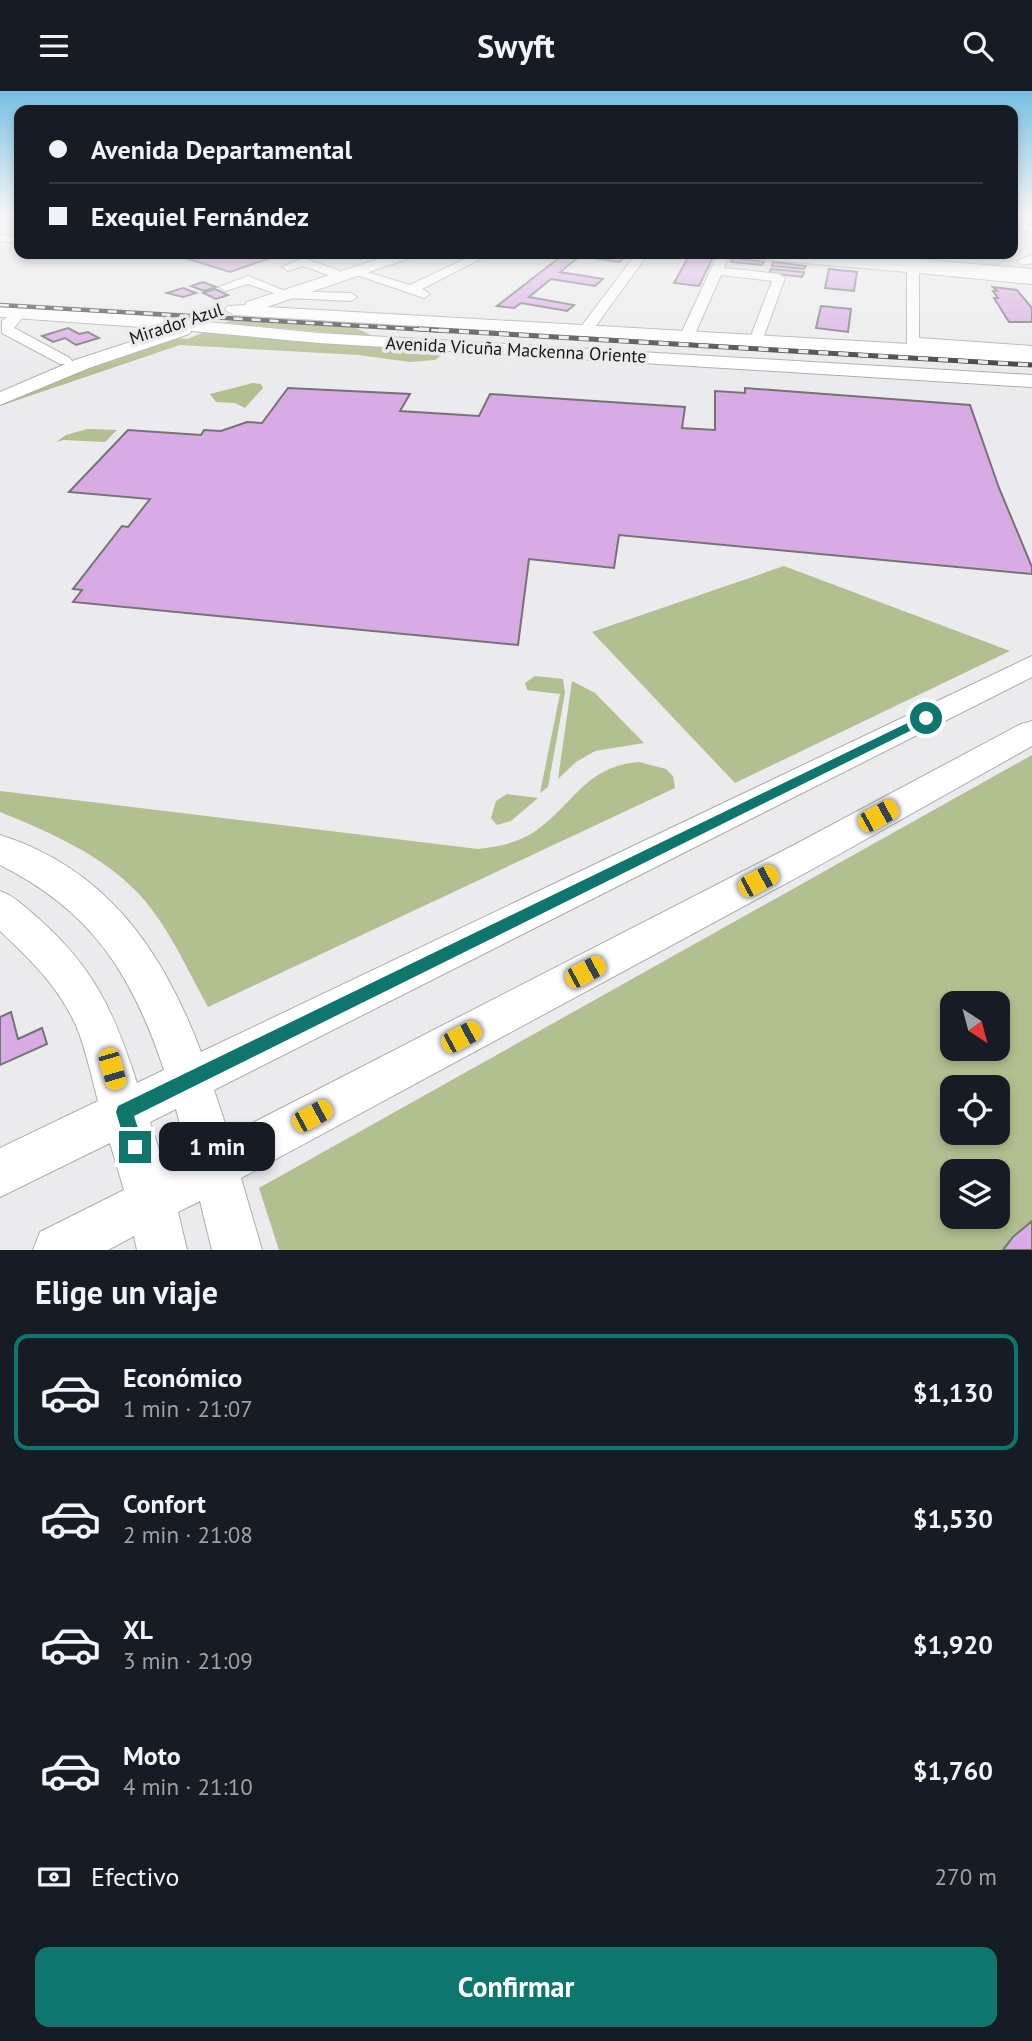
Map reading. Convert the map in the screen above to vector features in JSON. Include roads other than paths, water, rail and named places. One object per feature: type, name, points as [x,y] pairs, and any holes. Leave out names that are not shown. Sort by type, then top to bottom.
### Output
[{"type":"main road","name":"Mirador Azul","points":[[284,292],[348,268]]},
{"type":"main road","name":"Mirador Azul","points":[[0,399],[225,309],[366,268]]},
{"type":"main road","points":[[0,297],[170,306]]},
{"type":"main road","name":"Avenida Vicuña Mackenna Oriente","points":[[225,309],[821,345],[912,346],[1032,357]]},
{"type":"main road","points":[[2,323],[19,313],[136,329]]},
{"type":"main road","name":"Mirador Azul","points":[[0,382],[65,361],[136,329],[187,324]]},
{"type":"main road","name":"Avenida Vicuña Mackenna Oriente","points":[[187,324],[364,341],[1032,381]]},
{"type":"main road","points":[[821,345],[915,373]]},
{"type":"main road","points":[[0,1173],[1032,665]]},
{"type":"main road","points":[[58,1250],[807,855],[1032,731]]},
{"type":"main road","points":[[0,849],[44,871],[76,893],[122,939],[160,1007],[188,1081],[237,1250]]},
{"type":"main road","points":[[0,907],[49,952],[75,984],[99,1030],[151,1201],[162,1250]]},
{"type":"street","points":[[320,268],[334,273]]},
{"type":"street","points":[[410,290],[455,268]]},
{"type":"street","points":[[585,331],[632,268]]},
{"type":"street","points":[[687,336],[717,268]]},
{"type":"street","points":[[912,346],[913,268]]},
{"type":"street","points":[[931,268],[1032,280]]},
{"type":"street","points":[[716,271],[779,278],[756,341]]},
{"type":"street","points":[[354,272],[428,296]]},
{"type":"street","points":[[225,287],[248,280],[284,292]]},
{"type":"street","name":"Mirador Azul","points":[[284,292],[351,297]]},
{"type":"street","points":[[2,323],[65,361]]},
{"type":"street","name":"Avenida Vicuña Mackenna Oriente","points":[[912,346],[1032,350]]},
{"type":"railway","points":[[0,305],[449,331]]},
{"type":"railway","points":[[419,329],[1032,365]]}]
